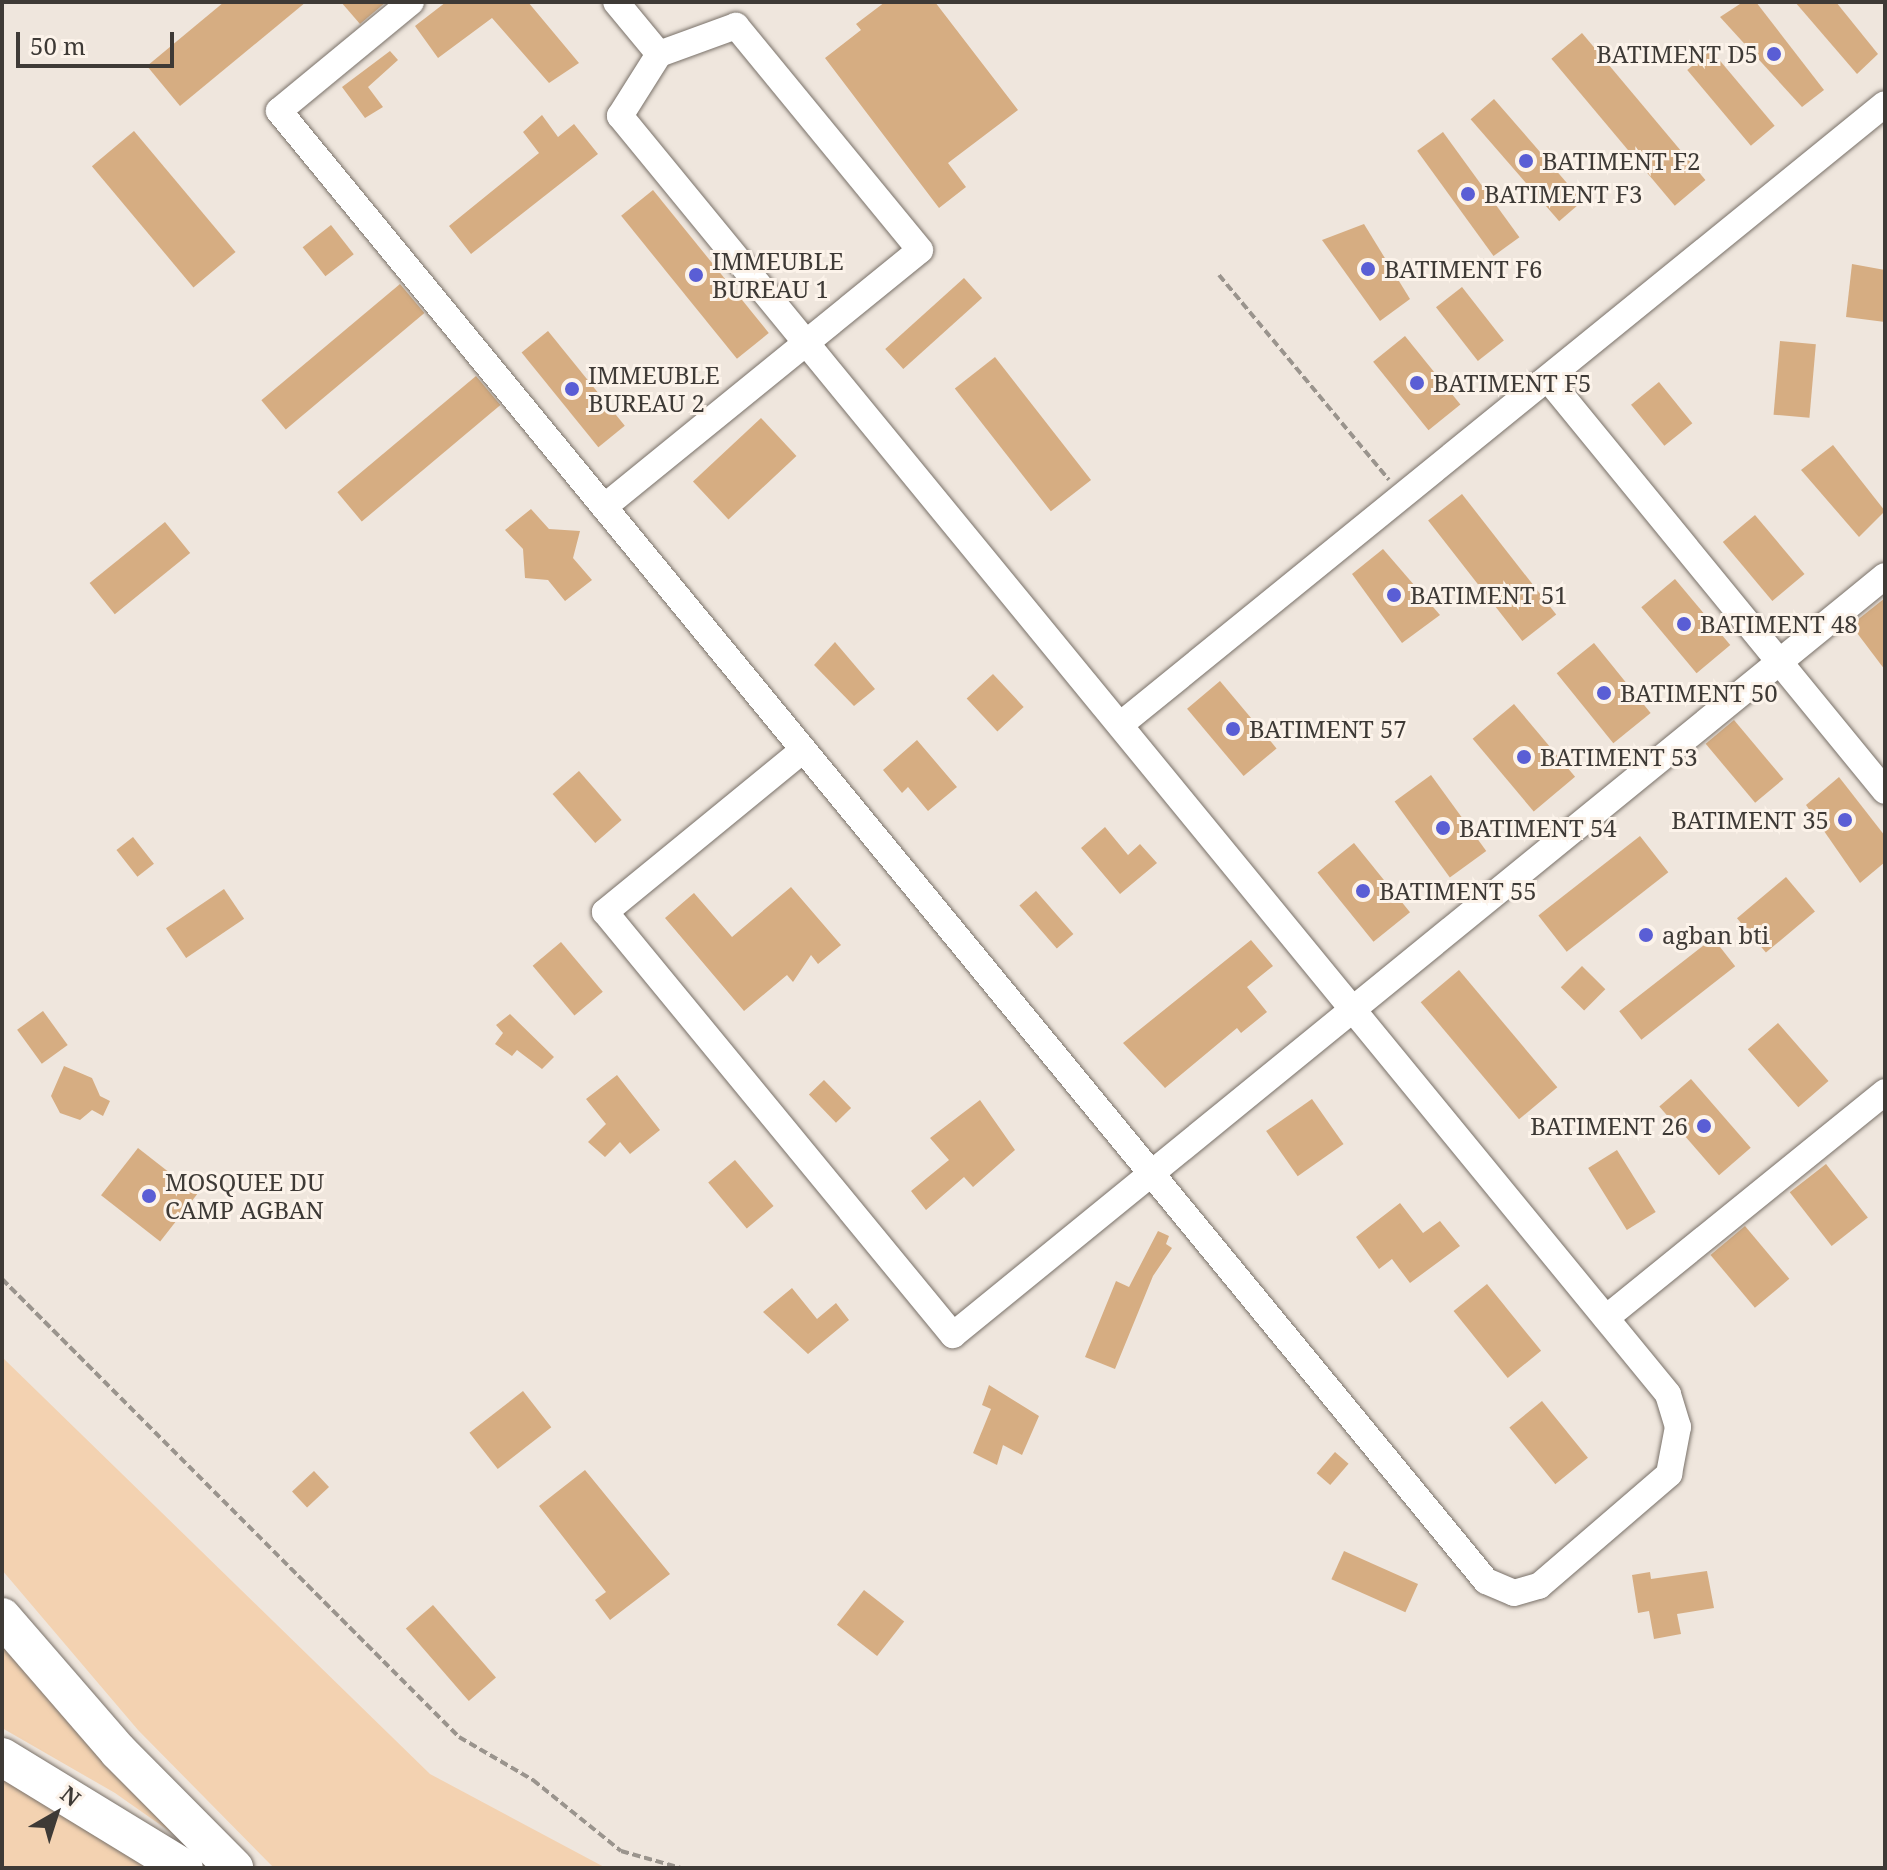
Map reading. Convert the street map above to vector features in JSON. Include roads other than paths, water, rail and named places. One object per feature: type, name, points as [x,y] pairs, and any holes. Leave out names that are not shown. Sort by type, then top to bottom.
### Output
[{"type":"highway","points":[[2,1617],[118,1751],[234,1868]]},
{"type":"highway","points":[[2,1757],[184,1868]]},
{"type":"lane","points":[[411,2],[279,111],[1151,1174],[1486,1581],[1514,1593],[1539,1586],[1669,1474],[1677,1454],[1678,1427],[1668,1394],[1120,725],[804,340],[620,116],[659,54],[736,26],[920,250],[804,340],[604,507]]},
{"type":"lane","points":[[616,2],[659,54]]},
{"type":"lane","points":[[1120,725],[1885,104]]},
{"type":"lane","points":[[1548,379],[1885,791]]},
{"type":"lane","points":[[803,750],[605,912],[953,1335],[1351,1007],[1885,576]]},
{"type":"lane","points":[[1606,1318],[1885,1092]]},
{"type":"place","name":"BATIMENT D5","points":[[1774,54]]},
{"type":"place","name":"BATIMENT F2","points":[[1526,161]]},
{"type":"place","name":"BATIMENT F3","points":[[1468,194]]},
{"type":"place","name":"BATIMENT F6","points":[[1368,269]]},
{"type":"place","name":"IMMEUBLE BUREAU 1","points":[[696,275]]},
{"type":"place","name":"BATIMENT F5","points":[[1417,383]]},
{"type":"place","name":"IMMEUBLE BUREAU 2","points":[[572,389]]},
{"type":"place","name":"BATIMENT 51","points":[[1394,595]]},
{"type":"place","name":"BATIMENT 48","points":[[1684,624]]},
{"type":"place","name":"BATIMENT 50","points":[[1604,693]]},
{"type":"place","name":"BATIMENT 57","points":[[1233,729]]},
{"type":"place","name":"BATIMENT 53","points":[[1524,757]]},
{"type":"place","name":"BATIMENT 35","points":[[1845,820]]},
{"type":"place","name":"BATIMENT 54","points":[[1443,828]]},
{"type":"place","name":"BATIMENT 55","points":[[1363,891]]},
{"type":"place","name":"agban bti","points":[[1646,935]]},
{"type":"place","name":"BATIMENT 26","points":[[1704,1126]]},
{"type":"place","name":"MOSQUEE DU CAMP AGBAN","points":[[149,1196]]}]
